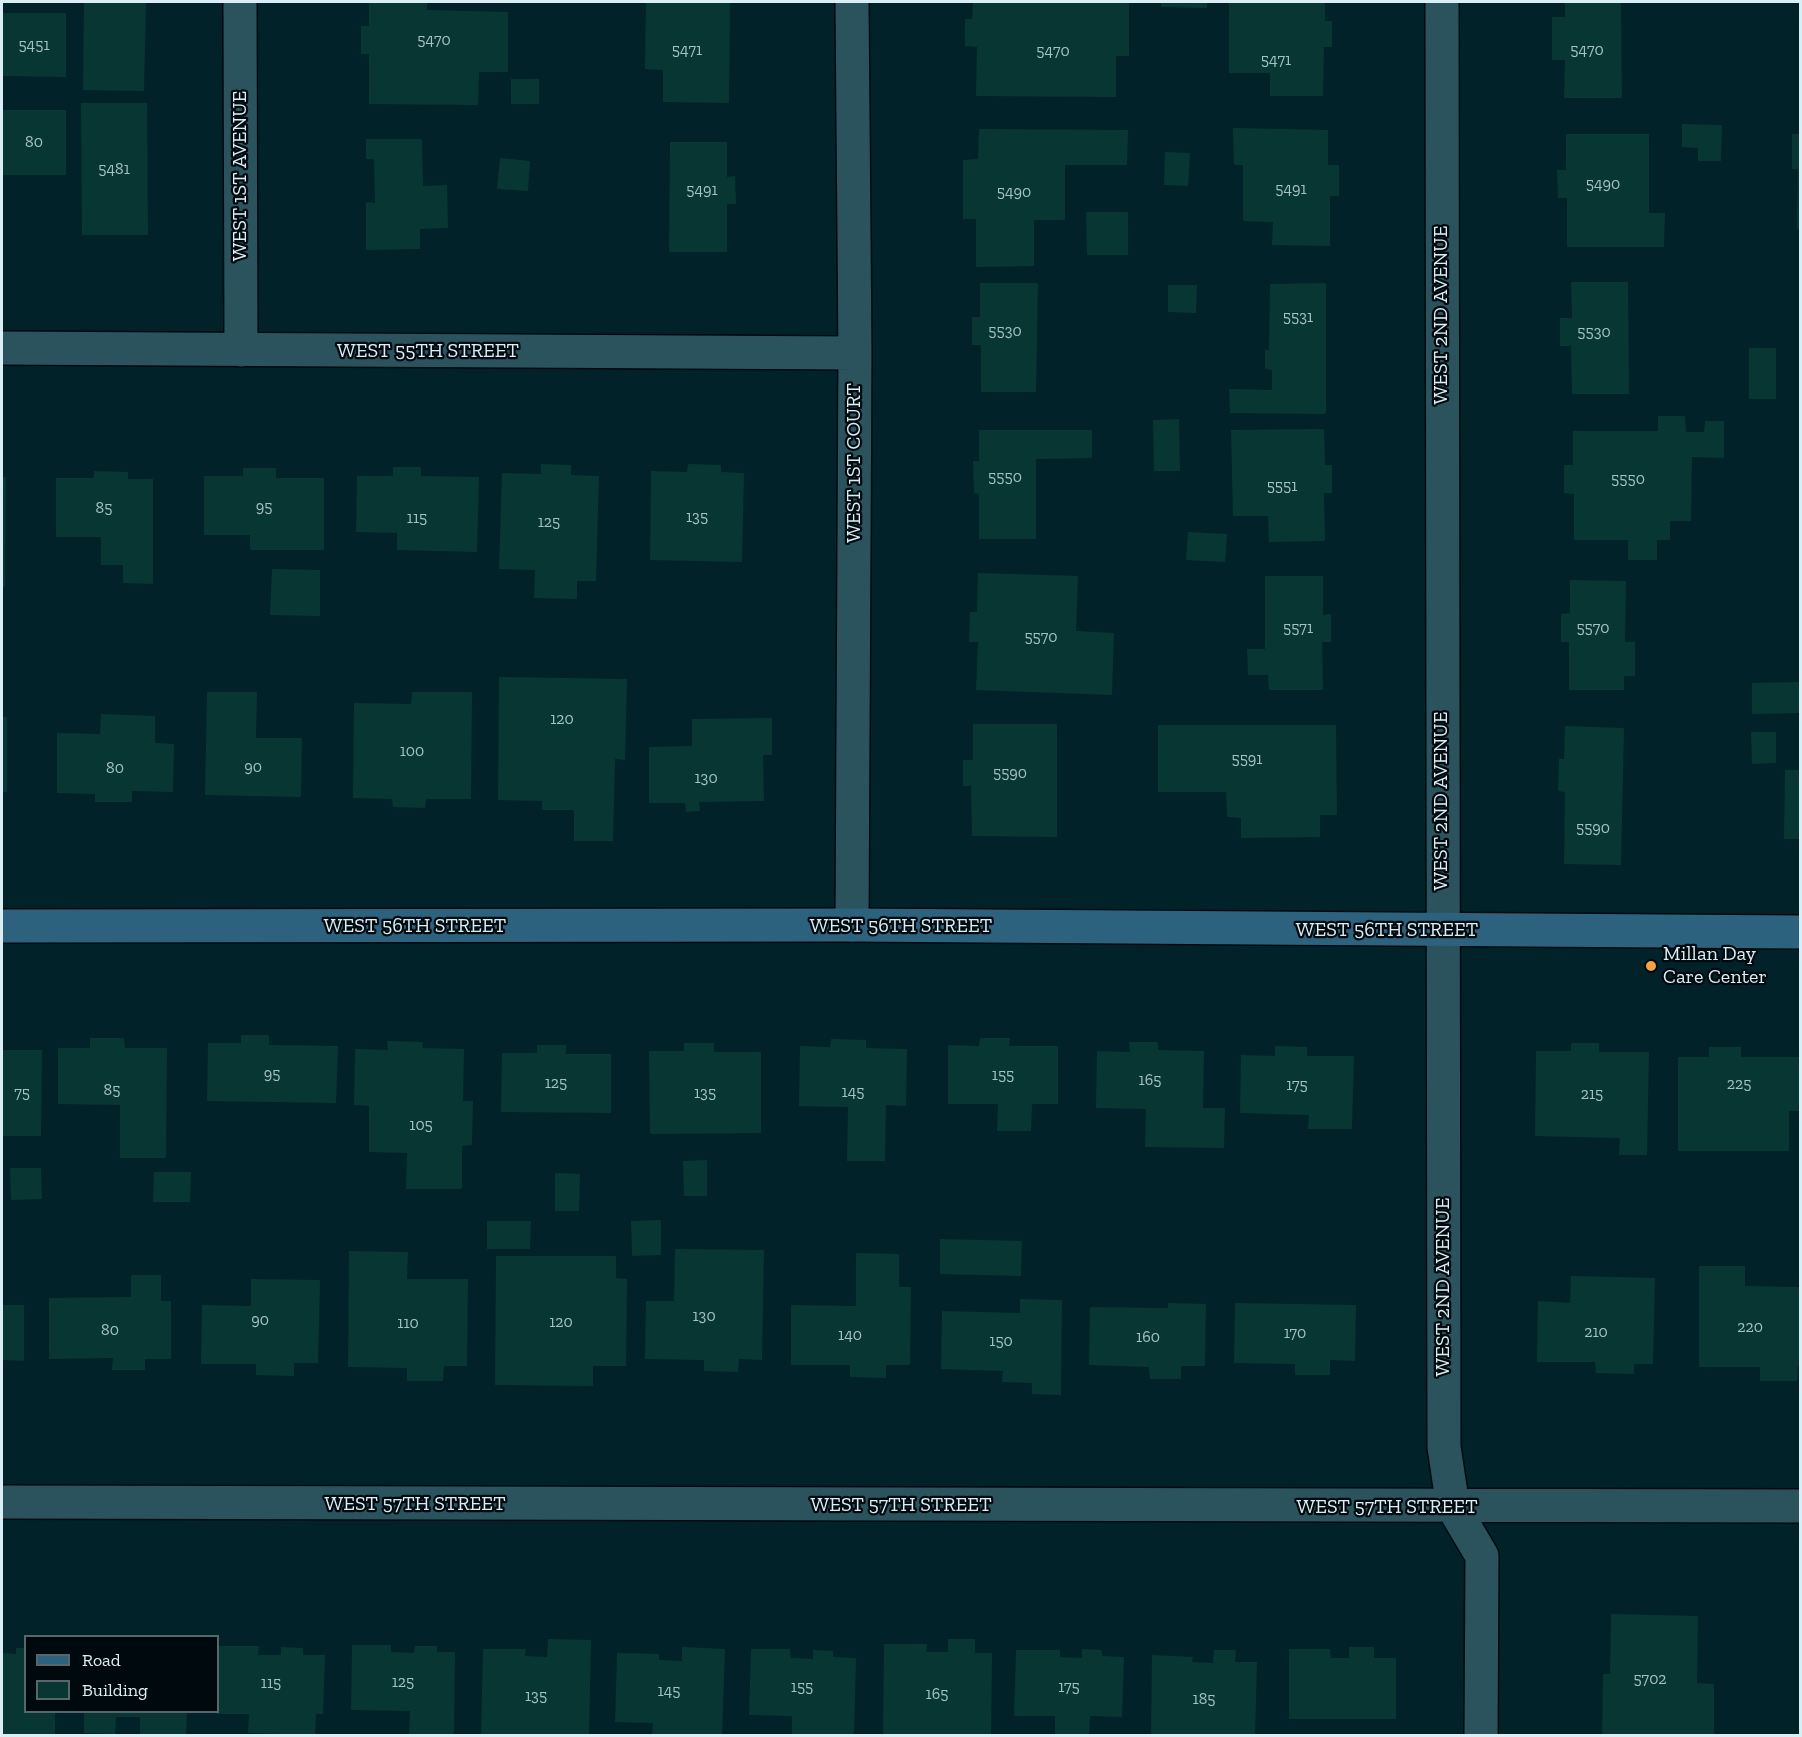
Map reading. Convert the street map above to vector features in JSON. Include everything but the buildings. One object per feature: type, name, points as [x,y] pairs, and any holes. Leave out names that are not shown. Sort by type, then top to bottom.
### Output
[{"type":"street","name":"WEST 1ST AVENUE","points":[[240,2],[241,350]]},
{"type":"street","name":"WEST 1ST COURT","points":[[852,2],[855,353],[852,926]]},
{"type":"street","name":"WEST 2ND AVENUE","points":[[1442,2],[1441,930],[1444,1447],[1453,1507],[1482,1556],[1481,1736]]},
{"type":"street","name":"WEST 55TH STREET","points":[[2,348],[855,353]]},
{"type":"street","name":"WEST 56TH STREET","points":[[2,926],[852,926],[1800,932]]},
{"type":"street","name":"WEST 57TH STREET","points":[[2,1502],[1800,1506]]},
{"type":"place","name":"Millan Day Care Center","points":[[1651,966]]}]
